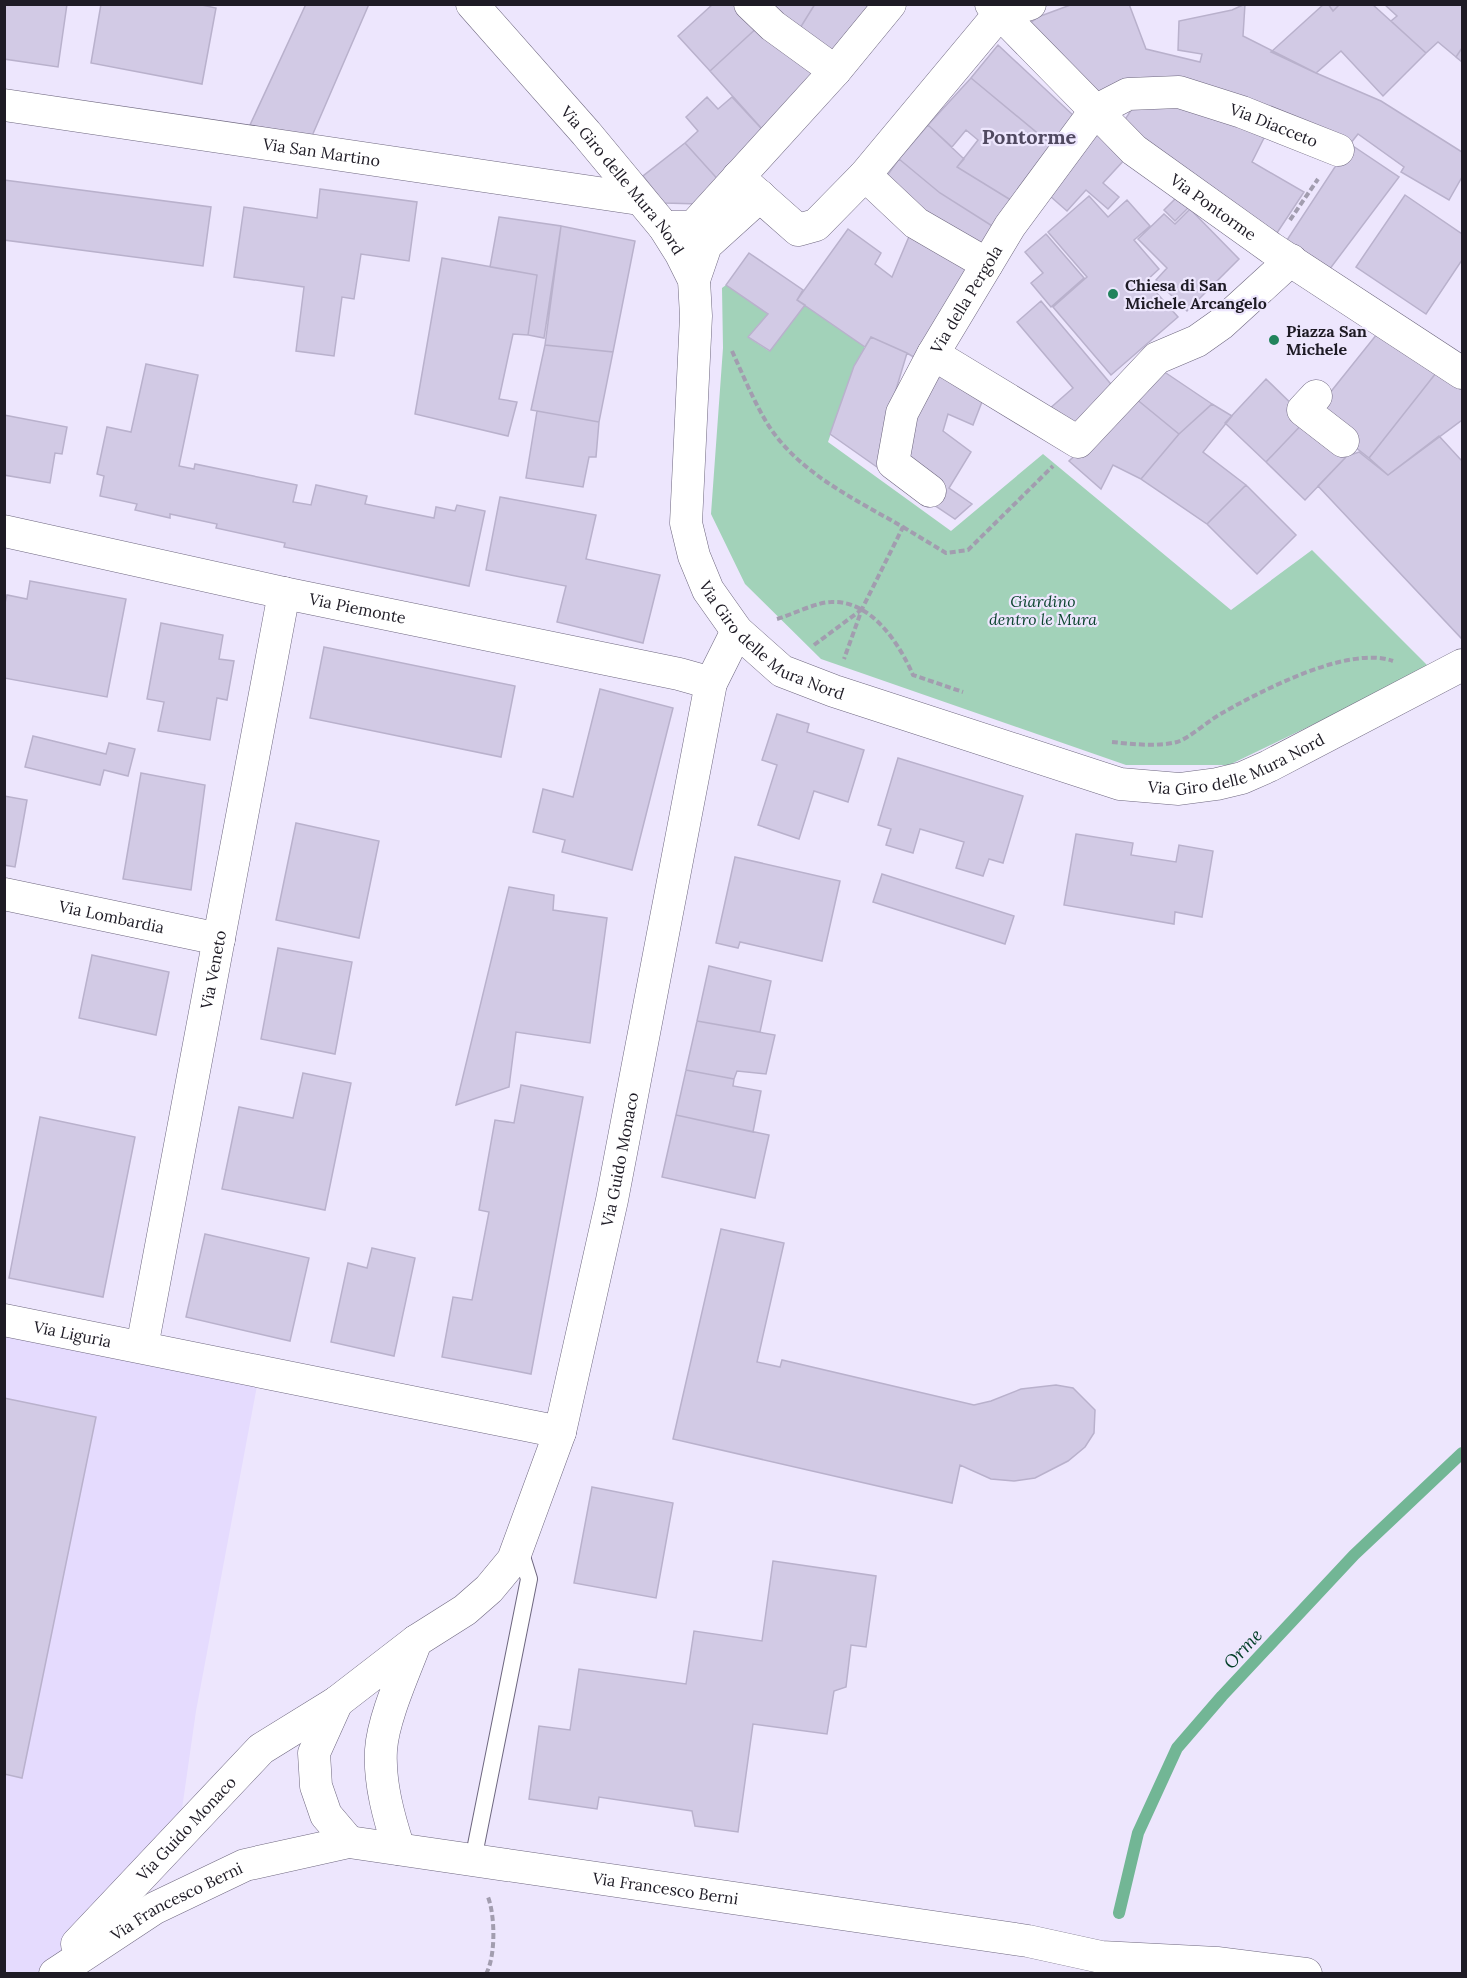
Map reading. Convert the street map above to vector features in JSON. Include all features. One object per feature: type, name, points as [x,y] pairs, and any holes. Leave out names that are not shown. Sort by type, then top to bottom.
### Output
[{"type":"street","name":"Via Giro delle Mura Nord","points":[[472,4],[586,133],[664,227],[694,280],[696,316],[686,523],[694,556],[708,590],[737,631],[782,671],[834,691],[1120,784],[1179,789],[1242,778],[1462,665]]},
{"type":"street","points":[[750,4],[773,26],[835,71]]},
{"type":"street","points":[[694,280],[706,245],[835,71],[890,4]]},
{"type":"street","points":[[749,186],[798,230],[816,225],[865,175],[995,9],[1030,4]]},
{"type":"street","name":"Via Pontorme","points":[[995,9],[1134,150],[1281,254],[1462,373]]},
{"type":"street","name":"Via Diacceto","points":[[1095,111],[1128,94],[1179,92],[1242,112],[1338,150]]},
{"type":"street","name":"Via San Martino","points":[[4,105],[639,199]]},
{"type":"street","name":"Via della Pergola","points":[[930,491],[892,463],[902,413],[933,354],[1010,226],[1095,111]]},
{"type":"street","points":[[865,175],[916,223],[987,264]]},
{"type":"street","points":[[664,227],[693,227],[749,186]]},
{"type":"street","points":[[933,354],[1078,442],[1157,358],[1197,341],[1221,324],[1281,254]]},
{"type":"street","points":[[1316,396],[1304,410],[1343,441]]},
{"type":"street","name":"Via Piemonte","points":[[4,531],[285,593],[679,674],[711,683]]},
{"type":"street","name":"Via Veneto","points":[[142,1347],[285,593]]},
{"type":"street","name":"Via Guido Monaco","points":[[50,1974],[261,1749],[337,1702],[416,1641],[465,1610],[489,1589],[513,1560],[560,1432],[612,1200],[711,683],[737,631]]},
{"type":"street","name":"Via Lombardia","points":[[4,894],[219,939]]},
{"type":"street","name":"Via Liguria","points":[[4,1320],[560,1432]]},
{"type":"street","points":[[399,1849],[389,1817],[382,1779],[381,1749],[389,1712],[416,1641]]},
{"type":"street","name":"Via Guido Monaco","points":[[337,1702],[314,1753],[316,1786],[326,1815],[349,1842]]},
{"type":"street","name":"Via Francesco Berni","points":[[56,1974],[155,1908],[245,1865],[349,1842],[1028,1941],[1101,1957],[1243,1965],[1306,1974]]},
{"type":"lane","points":[[473,1860],[529,1579],[518,1544]]},
{"type":"path","name":"Via Diacceto","points":[[1281,254],[1338,150]]},
{"type":"path","points":[[696,316],[731,350],[765,419],[789,452],[839,492],[946,553],[968,550],[1078,442]]},
{"type":"path","points":[[892,521],[895,516]]},
{"type":"path","points":[[834,691],[862,609],[903,528]]},
{"type":"path","points":[[737,631],[829,602],[850,604],[862,609],[879,622],[905,656],[913,675],[970,695]]},
{"type":"path","points":[[782,671],[862,609]]},
{"type":"path","points":[[1105,741],[1142,745],[1178,742],[1223,712],[1295,677],[1329,665],[1365,658],[1383,658],[1403,665],[1424,685]]},
{"type":"path","points":[[473,1860],[493,1909],[492,1964],[486,1974]]},
{"type":"shaded area","points":[[4,1320],[259,1375],[196,1711],[178,1837],[50,1973],[5,1973]]},
{"type":"green space","name":"Giardino dentro le Mura","points":[[726,285],[768,314],[748,337],[769,351],[805,305],[865,347],[854,366],[828,442],[951,531],[1043,454],[1231,610],[1312,550],[1430,668],[1229,765],[1126,765],[821,659],[745,584],[711,514],[723,348],[722,288]]},
{"type":"building","points":[[4,4],[67,4],[58,67],[4,59]]},
{"type":"building","points":[[101,4],[197,4],[216,8],[202,84],[91,63]]},
{"type":"building","points":[[306,4],[369,4],[312,136],[250,125]]},
{"type":"building","points":[[713,4],[737,4],[760,25],[710,71],[678,36]]},
{"type":"building","points":[[775,4],[815,4],[797,33],[769,13]]},
{"type":"building","points":[[815,4],[871,4],[831,52],[797,33]]},
{"type":"building","points":[[1073,4],[1129,4],[1146,49],[1200,62],[1202,54],[1178,50],[1179,21],[1232,10],[1245,4],[1243,36],[1316,73],[1381,101],[1462,152],[1462,177],[1449,200],[1401,172],[1404,167],[1358,134],[1350,144],[1287,121],[1101,94],[1028,25],[1038,17]]},
{"type":"building","points":[[1324,4],[1328,4],[1333,11],[1340,4],[1372,4],[1426,53],[1383,96],[1341,51],[1316,73],[1271,52]]},
{"type":"building","points":[[1328,4],[1340,4],[1333,11]]},
{"type":"building","points":[[1384,4],[1462,4],[1462,48],[1456,57],[1438,42],[1426,53],[1391,21],[1397,16]]},
{"type":"building","points":[[760,25],[821,79],[771,139],[710,71]]},
{"type":"building","points":[[998,45],[1075,117],[1053,146],[971,78]]},
{"type":"building","points":[[1462,48],[1462,62],[1456,57]]},
{"type":"building","points":[[971,78],[1053,146],[1014,202],[957,167],[978,140],[966,130],[952,147],[928,125]]},
{"type":"building","points":[[707,97],[718,109],[732,97],[771,139],[722,184],[685,143],[698,131],[686,117]]},
{"type":"building","points":[[1135,104],[1203,110],[1269,128],[1252,162],[1304,192],[1275,236],[1117,132]]},
{"type":"building","points":[[928,125],[964,159],[957,167],[1014,202],[997,229],[940,193],[899,159]]},
{"type":"building","points":[[1095,130],[1126,158],[1103,183],[1119,197],[1108,209],[1086,190],[1067,211],[1042,189]]},
{"type":"building","points":[[685,143],[722,184],[700,204],[664,203],[643,176]]},
{"type":"building","points":[[1350,144],[1399,177],[1329,270],[1287,240]]},
{"type":"building","points":[[899,159],[940,193],[997,229],[980,255],[882,183]]},
{"type":"building","points":[[4,180],[211,207],[203,266],[4,240]]},
{"type":"building","points":[[320,189],[417,202],[409,261],[361,254],[354,299],[342,297],[334,356],[296,351],[304,287],[234,277],[244,207],[317,218]]},
{"type":"building","points":[[1179,195],[1190,206],[1175,221],[1164,210]]},
{"type":"building","points":[[1405,195],[1462,234],[1462,260],[1426,314],[1356,267]]},
{"type":"building","name":"Chiesa di San Michele Arcangelo","points":[[1089,196],[1108,217],[1127,200],[1150,226],[1134,240],[1159,269],[1146,281],[1178,317],[1111,375],[1053,307],[1087,277],[1048,232]]},
{"type":"building","points":[[1190,209],[1239,259],[1187,311],[1156,280],[1167,268],[1138,239],[1164,214],[1175,224]]},
{"type":"building","points":[[499,217],[561,226],[544,338],[528,335],[537,275],[490,267]]},
{"type":"building","points":[[561,226],[635,241],[613,352],[545,345]]},
{"type":"building","points":[[913,227],[972,260],[920,361],[871,337],[865,347],[797,300],[848,229],[881,253],[875,264],[892,277]]},
{"type":"building","points":[[1046,234],[1084,278],[1051,307],[1031,283],[1043,273],[1025,252]]},
{"type":"building","points":[[749,253],[803,290],[797,300],[805,305],[770,351],[748,337],[768,314],[726,285]]},
{"type":"building","points":[[442,258],[537,275],[528,335],[513,334],[499,399],[517,402],[508,436],[415,414]]},
{"type":"building","points":[[1041,301],[1115,389],[1066,431],[1048,410],[1073,388],[1017,322]]},
{"type":"building","points":[[1381,329],[1436,373],[1369,458],[1313,414]]},
{"type":"building","points":[[871,337],[907,353],[889,413],[884,472],[830,434],[854,366]]},
{"type":"building","points":[[545,345],[613,352],[599,422],[531,410]]},
{"type":"building","points":[[146,364],[198,375],[179,466],[194,469],[195,464],[297,485],[293,502],[311,505],[316,485],[367,496],[365,504],[434,518],[436,507],[455,511],[457,505],[485,511],[469,586],[284,547],[285,543],[216,528],[217,524],[170,514],[170,518],[135,510],[137,504],[100,496],[104,476],[97,474],[107,427],[131,432]]},
{"type":"building","points":[[935,366],[985,394],[973,425],[948,414],[943,431],[971,452],[949,488],[972,504],[955,519],[931,503],[906,463],[916,415]]},
{"type":"building","points":[[1160,369],[1212,404],[1179,434],[1135,398]]},
{"type":"building","points":[[1436,373],[1462,389],[1462,420],[1388,475],[1369,458]]},
{"type":"building","points":[[1266,379],[1307,419],[1266,462],[1225,423]]},
{"type":"building","points":[[1135,398],[1179,434],[1141,479],[1113,465],[1101,489],[1069,461]]},
{"type":"building","points":[[1212,404],[1232,416],[1203,452],[1246,485],[1207,524],[1141,479],[1179,434]]},
{"type":"building","points":[[537,411],[599,422],[596,457],[589,457],[583,487],[526,478]]},
{"type":"building","points":[[4,415],[67,427],[62,454],[55,453],[50,483],[4,475]]},
{"type":"building","points":[[1307,419],[1347,456],[1305,500],[1266,462]]},
{"type":"building","points":[[1439,436],[1462,461],[1462,639],[1318,486],[1347,456],[1359,452],[1388,475]]},
{"type":"building","points":[[1246,485],[1296,535],[1257,574],[1207,524]]},
{"type":"building","points":[[500,497],[596,515],[586,559],[660,575],[643,643],[557,622],[566,586],[486,570]]},
{"type":"building","points":[[30,581],[126,599],[107,697],[4,678],[4,607],[7,595],[27,599]]},
{"type":"building","points":[[161,623],[223,635],[219,659],[234,661],[227,700],[217,698],[210,740],[158,731],[164,702],[147,699]]},
{"type":"building","points":[[324,647],[515,686],[501,757],[310,718]]},
{"type":"building","points":[[600,689],[673,708],[632,870],[562,852],[565,840],[533,832],[543,789],[573,797]]},
{"type":"building","points":[[777,714],[809,724],[807,732],[864,750],[848,802],[814,791],[799,839],[758,825],[777,765],[762,760]]},
{"type":"building","points":[[33,736],[106,754],[109,743],[135,749],[128,776],[104,770],[100,785],[25,767]]},
{"type":"building","points":[[898,758],[1023,796],[1003,863],[989,859],[983,876],[956,868],[964,842],[920,829],[913,853],[886,845],[891,829],[878,825]]},
{"type":"building","points":[[141,773],[205,785],[191,890],[123,879]]},
{"type":"building","points":[[4,796],[27,800],[15,867],[4,865]]},
{"type":"building","points":[[296,823],[379,841],[359,938],[276,920]]},
{"type":"building","points":[[1076,834],[1133,843],[1131,855],[1176,862],[1179,845],[1213,851],[1202,917],[1175,912],[1174,924],[1064,905]]},
{"type":"building","points":[[735,857],[840,881],[822,961],[740,942],[738,948],[716,943]]},
{"type":"building","points":[[882,874],[1014,916],[1005,944],[873,902]]},
{"type":"building","points":[[509,887],[554,895],[553,910],[607,918],[590,1043],[516,1032],[509,1087],[456,1105]]},
{"type":"building","points":[[278,948],[352,962],[335,1054],[261,1039]]},
{"type":"building","points":[[92,955],[169,972],[156,1035],[79,1018]]},
{"type":"building","points":[[709,966],[771,981],[760,1032],[697,1021]]},
{"type":"building","points":[[697,1021],[775,1035],[766,1074],[737,1071],[734,1079],[686,1070]]},
{"type":"building","points":[[686,1070],[734,1079],[733,1086],[761,1091],[753,1132],[676,1115]]},
{"type":"building","points":[[303,1073],[351,1083],[325,1210],[222,1189],[239,1107],[293,1118]]},
{"type":"building","points":[[521,1085],[583,1097],[531,1374],[442,1357],[453,1297],[472,1300],[489,1212],[479,1210],[495,1120],[514,1123]]},
{"type":"building","points":[[676,1115],[769,1135],[755,1198],[662,1177]]},
{"type":"building","points":[[40,1117],[135,1137],[103,1297],[9,1278]]},
{"type":"building","points":[[721,1229],[784,1243],[757,1362],[780,1367],[782,1360],[974,1405],[1021,1389],[1056,1385],[1073,1388],[1095,1410],[1094,1433],[1085,1447],[1068,1461],[1035,1478],[1014,1481],[991,1479],[960,1465],[952,1503],[673,1439]]},
{"type":"building","points":[[205,1234],[309,1258],[290,1341],[186,1317]]},
{"type":"building","points":[[372,1248],[415,1258],[394,1356],[331,1342],[348,1263],[367,1268]]},
{"type":"building","points":[[4,1398],[96,1417],[22,1778],[4,1774]]},
{"type":"building","points":[[592,1487],[673,1503],[656,1598],[574,1583]]},
{"type":"building","points":[[773,1561],[876,1576],[866,1647],[851,1645],[846,1687],[834,1691],[827,1734],[753,1724],[738,1832],[695,1826],[692,1811],[599,1797],[597,1809],[529,1799],[539,1726],[570,1730],[579,1669],[686,1684],[694,1631],[762,1641]]},
{"type":"waterway","name":"Orme","points":[[1119,1913],[1138,1833],[1177,1748],[1222,1696],[1354,1555],[1462,1453]]},
{"type":"place","name":"Chiesa di San Michele Arcangelo","points":[[1113,294]]},
{"type":"place","name":"Piazza San Michele","points":[[1274,340]]},
{"type":"district","name":"Pontorme","points":[[1029,137]]}]
